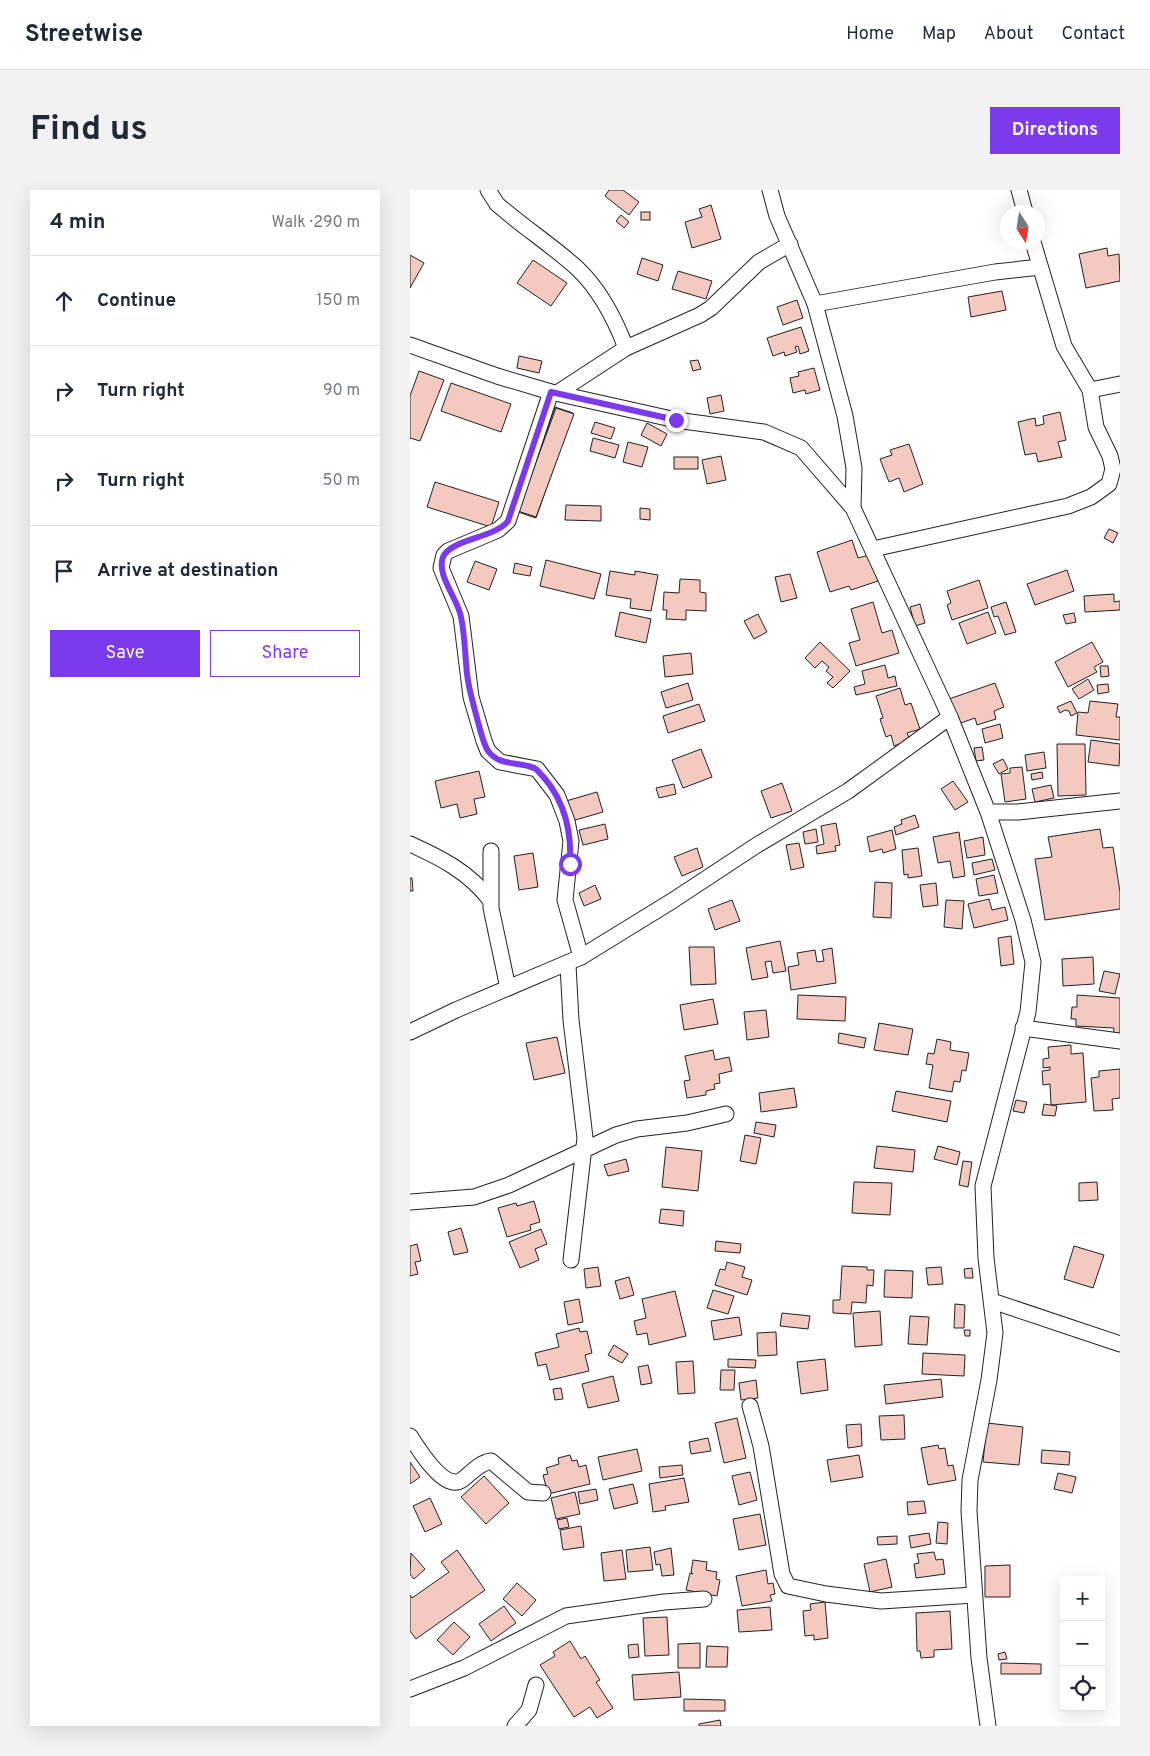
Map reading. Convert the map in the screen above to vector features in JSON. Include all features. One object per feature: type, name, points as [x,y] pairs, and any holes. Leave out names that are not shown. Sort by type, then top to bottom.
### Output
[{"type":"street","points":[[488,190],[497,204],[579,270],[602,297],[615,320],[626,348]]},
{"type":"street","points":[[770,190],[777,216],[815,304],[845,416],[854,468],[853,508]]},
{"type":"street","points":[[1019,190],[1023,205]]},
{"type":"street","points":[[571,1260],[585,1150],[583,1109],[571,1020],[574,961],[565,900],[571,841],[567,821],[557,795],[536,769],[500,762],[488,751],[471,697],[461,616],[441,568],[444,555],[448,551],[498,530],[508,521],[554,392],[626,348],[700,315],[711,308],[759,262],[790,244]]},
{"type":"street","points":[[873,549],[1068,506],[1098,493],[1109,484],[1113,469],[1110,456],[1096,427],[1090,390],[1064,346],[1035,250]]},
{"type":"street","points":[[815,304],[996,272],[1040,267]]},
{"type":"street","points":[[410,345],[496,376],[554,392],[676,420],[764,432],[788,440],[801,448],[814,460],[853,508],[950,717],[988,812],[1032,951],[1032,975],[1028,1012],[983,1186],[986,1258],[995,1333],[989,1380],[970,1480],[969,1511],[974,1595],[988,1726]]},
{"type":"street","points":[[1090,390],[1120,384]]},
{"type":"street","points":[[410,1032],[574,961],[672,902],[757,845],[848,791],[950,717]]},
{"type":"street","points":[[988,812],[1018,812],[1120,801]]},
{"type":"street","points":[[410,844],[456,866],[480,886],[490,900]]},
{"type":"street","points":[[491,851],[490,900],[508,988]]},
{"type":"street","points":[[1023,1028],[1120,1041]]},
{"type":"street","points":[[410,1202],[474,1197],[509,1185],[562,1158],[585,1150],[626,1131],[687,1123],[726,1114]]},
{"type":"street","points":[[992,1301],[1120,1344]]},
{"type":"street","points":[[750,1406],[762,1446],[782,1574],[788,1586],[826,1594],[881,1601],[974,1595]]},
{"type":"street","points":[[410,1436],[437,1472],[450,1482],[458,1482],[484,1463],[491,1461],[528,1492],[543,1493]]},
{"type":"street","points":[[410,1689],[479,1661],[566,1616],[664,1602],[704,1599]]},
{"type":"street","points":[[515,1726],[530,1710],[536,1685]]},
{"type":"building","points":[[609,190],[623,190],[639,202],[629,215],[605,196]]},
{"type":"building","points":[[711,205],[721,239],[692,248],[685,222],[702,217],[699,209]]},
{"type":"building","points":[[641,212],[650,212],[650,220],[641,220]]},
{"type":"building","points":[[621,215],[629,222],[624,228],[616,221]]},
{"type":"building","points":[[1107,248],[1108,256],[1119,254],[1120,281],[1086,288],[1079,254]]},
{"type":"building","points":[[410,255],[424,263],[410,288]]},
{"type":"building","points":[[642,258],[663,265],[658,281],[637,274]]},
{"type":"building","points":[[533,260],[567,283],[551,306],[517,283]]},
{"type":"building","points":[[678,271],[712,281],[706,299],[672,289]]},
{"type":"building","points":[[1002,291],[1006,310],[971,317],[968,297]]},
{"type":"building","points":[[797,300],[803,318],[783,325],[777,307]]},
{"type":"building","points":[[801,327],[809,351],[800,354],[798,346],[795,347],[797,352],[785,356],[784,352],[773,356],[767,338]]},
{"type":"building","points":[[519,356],[542,361],[539,373],[517,368]]},
{"type":"building","points":[[698,360],[701,369],[693,371],[690,361]]},
{"type":"building","points":[[814,368],[820,390],[806,394],[805,390],[793,393],[790,378],[799,376],[798,372]]},
{"type":"building","points":[[419,371],[444,380],[420,441],[410,438],[410,396]]},
{"type":"building","points":[[451,383],[511,404],[501,432],[441,411]]},
{"type":"building","points":[[721,395],[724,411],[710,414],[707,398]]},
{"type":"building","points":[[555,407],[573,413],[536,518],[518,512]]},
{"type":"building","points":[[556,408],[574,414],[536,517],[518,511]]},
{"type":"building","points":[[1060,412],[1066,440],[1058,442],[1062,457],[1038,462],[1036,453],[1025,455],[1018,422],[1035,418],[1036,426],[1044,424],[1043,416]]},
{"type":"building","points":[[595,422],[615,428],[611,439],[591,433]]},
{"type":"building","points":[[647,423],[667,434],[661,446],[641,435]]},
{"type":"building","points":[[593,438],[619,445],[615,458],[590,451]]},
{"type":"building","points":[[628,442],[648,447],[642,467],[623,462]]},
{"type":"building","points":[[909,444],[923,484],[904,492],[899,478],[889,482],[880,459],[892,455],[890,450]]},
{"type":"building","points":[[721,456],[726,480],[707,484],[702,460]]},
{"type":"building","points":[[674,457],[698,457],[698,469],[674,469]]},
{"type":"building","points":[[435,482],[499,502],[491,527],[427,507]]},
{"type":"building","points":[[566,505],[601,506],[601,521],[565,520]]},
{"type":"building","points":[[640,508],[650,509],[650,520],[640,519]]},
{"type":"building","points":[[1109,529],[1118,533],[1113,543],[1104,538]]},
{"type":"building","points":[[852,540],[858,558],[869,555],[878,581],[851,590],[849,586],[830,592],[817,552]]},
{"type":"building","points":[[546,560],[601,574],[594,599],[540,586]]},
{"type":"building","points":[[475,561],[497,569],[489,590],[467,582]]},
{"type":"building","points":[[515,563],[532,567],[530,576],[513,573]]},
{"type":"building","points":[[1067,570],[1074,591],[1035,605],[1027,584]]},
{"type":"building","points":[[610,571],[635,575],[635,571],[658,575],[651,611],[630,608],[631,599],[606,595]]},
{"type":"building","points":[[790,574],[797,598],[781,602],[775,577]]},
{"type":"building","points":[[680,579],[700,580],[700,592],[706,593],[706,611],[686,610],[686,620],[666,619],[667,610],[663,610],[664,592],[679,593]]},
{"type":"building","points":[[979,580],[988,608],[952,620],[947,605],[951,603],[947,591]]},
{"type":"building","points":[[1114,594],[1114,602],[1120,601],[1120,610],[1085,612],[1084,596]]},
{"type":"building","points":[[873,602],[882,633],[892,630],[899,653],[856,666],[849,643],[860,640],[851,609]]},
{"type":"building","points":[[1006,602],[1016,632],[1005,635],[998,616],[994,617],[991,607]]},
{"type":"building","points":[[920,604],[925,623],[915,626],[910,607]]},
{"type":"building","points":[[620,612],[651,619],[646,643],[615,636]]},
{"type":"building","points":[[988,612],[996,633],[967,644],[959,623]]},
{"type":"building","points":[[1074,613],[1076,622],[1066,624],[1063,615]]},
{"type":"building","points":[[758,614],[767,632],[754,639],[744,621]]},
{"type":"building","points":[[820,642],[850,671],[833,688],[827,683],[833,677],[826,671],[829,667],[822,661],[815,668],[805,658]]},
{"type":"building","points":[[1092,642],[1103,662],[1094,667],[1097,672],[1068,687],[1055,662]]},
{"type":"building","points":[[691,653],[693,674],[665,677],[663,656]]},
{"type":"building","points":[[885,665],[888,678],[895,676],[897,686],[856,695],[854,687],[865,684],[862,671]]},
{"type":"building","points":[[1100,666],[1108,666],[1109,676],[1101,677]]},
{"type":"building","points":[[1088,679],[1094,690],[1079,699],[1072,689]]},
{"type":"building","points":[[688,683],[693,700],[666,708],[661,692]]},
{"type":"building","points":[[995,683],[1004,707],[994,711],[996,719],[977,725],[975,718],[958,724],[949,699]]},
{"type":"building","points":[[1108,684],[1109,692],[1098,694],[1097,685]]},
{"type":"building","points":[[900,688],[905,705],[911,703],[920,729],[907,733],[910,740],[894,746],[891,735],[886,737],[880,719],[883,718],[876,696]]},
{"type":"building","points":[[1071,701],[1077,713],[1071,716],[1069,711],[1065,710],[1060,713],[1057,707]]},
{"type":"building","points":[[1090,701],[1118,704],[1116,717],[1120,717],[1120,740],[1076,735],[1078,712],[1088,713]]},
{"type":"building","points":[[699,704],[705,721],[668,733],[663,716]]},
{"type":"building","points":[[1000,724],[1003,738],[985,743],[982,729]]},
{"type":"building","points":[[1091,740],[1120,744],[1119,766],[1088,762]]},
{"type":"building","points":[[1057,744],[1085,744],[1086,795],[1058,796]]},
{"type":"building","points":[[982,747],[984,760],[976,761],[974,748]]},
{"type":"building","points":[[701,749],[712,777],[683,788],[672,760]]},
{"type":"building","points":[[1044,752],[1046,768],[1027,771],[1025,755]]},
{"type":"building","points":[[1003,759],[1008,769],[999,774],[993,764]]},
{"type":"building","points":[[1022,767],[1026,799],[1005,802],[1001,774],[1010,773],[1010,768]]},
{"type":"building","points":[[479,771],[485,797],[474,799],[477,814],[460,818],[457,804],[441,808],[435,781]]},
{"type":"building","points":[[1042,772],[1043,778],[1032,780],[1031,774]]},
{"type":"building","points":[[953,781],[968,802],[955,810],[941,789]]},
{"type":"building","points":[[782,783],[792,811],[771,818],[761,791]]},
{"type":"building","points":[[674,784],[676,794],[659,798],[656,788]]},
{"type":"building","points":[[1051,785],[1054,798],[1035,802],[1032,789]]},
{"type":"building","points":[[597,792],[603,812],[572,821],[566,801]]},
{"type":"building","points":[[915,815],[919,827],[896,835],[894,827],[902,824],[901,820]]},
{"type":"building","points":[[836,823],[840,845],[835,846],[836,851],[817,854],[816,846],[824,844],[821,826]]},
{"type":"building","points":[[605,824],[608,839],[583,845],[579,830]]},
{"type":"building","points":[[816,829],[818,842],[805,844],[803,832]]},
{"type":"building","points":[[1100,829],[1103,848],[1113,847],[1120,892],[1120,909],[1045,920],[1035,859],[1052,857],[1048,837]]},
{"type":"building","points":[[892,830],[896,849],[883,853],[882,849],[870,852],[867,837]]},
{"type":"building","points":[[959,832],[965,876],[953,878],[950,861],[938,863],[933,837]]},
{"type":"building","points":[[983,837],[985,855],[967,858],[964,841]]},
{"type":"building","points":[[799,843],[804,867],[791,870],[786,845]]},
{"type":"building","points":[[697,848],[703,867],[682,876],[674,857]]},
{"type":"building","points":[[918,848],[922,876],[908,878],[908,874],[904,875],[902,850]]},
{"type":"building","points":[[533,853],[538,887],[519,890],[514,856]]},
{"type":"building","points":[[992,859],[995,870],[974,875],[972,863]]},
{"type":"building","points":[[994,875],[998,893],[979,896],[976,879]]},
{"type":"building","points":[[410,878],[412,878],[413,891],[410,891]]},
{"type":"building","points":[[875,882],[892,883],[891,918],[873,917]]},
{"type":"building","points":[[936,883],[938,905],[923,907],[920,885]]},
{"type":"building","points":[[595,885],[601,899],[584,906],[579,893]]},
{"type":"building","points":[[989,899],[992,910],[1005,907],[1008,920],[974,928],[968,904]]},
{"type":"building","points":[[732,900],[740,921],[715,930],[708,909]]},
{"type":"building","points":[[946,900],[964,901],[962,929],[944,927]]},
{"type":"building","points":[[1011,936],[1014,964],[1001,966],[998,938]]},
{"type":"building","points":[[780,941],[786,971],[773,973],[771,961],[765,962],[768,977],[752,980],[746,948]]},
{"type":"building","points":[[689,947],[714,947],[716,984],[691,985]]},
{"type":"building","points":[[832,948],[836,983],[791,990],[788,967],[799,965],[797,953],[815,950],[817,962],[824,961],[822,950]]},
{"type":"building","points":[[1093,957],[1094,984],[1063,986],[1062,959]]},
{"type":"building","points":[[1104,971],[1120,974],[1115,994],[1099,991]]},
{"type":"building","points":[[798,995],[846,997],[845,1021],[797,1019]]},
{"type":"building","points":[[1077,995],[1120,998],[1120,1037],[1113,1036],[1114,1028],[1076,1026],[1076,1019],[1071,1019],[1072,1007],[1077,1007]]},
{"type":"building","points":[[713,999],[718,1024],[684,1030],[680,1005]]},
{"type":"building","points":[[766,1010],[769,1037],[747,1040],[744,1012]]},
{"type":"building","points":[[879,1023],[913,1029],[908,1055],[874,1050]]},
{"type":"building","points":[[839,1033],[866,1038],[864,1048],[838,1043]]},
{"type":"building","points":[[557,1037],[565,1073],[534,1080],[526,1043]]},
{"type":"building","points":[[937,1039],[951,1042],[950,1050],[969,1053],[966,1071],[962,1070],[960,1082],[954,1081],[952,1092],[929,1088],[933,1065],[926,1064],[928,1053],[934,1054]]},
{"type":"building","points":[[1071,1045],[1071,1054],[1083,1053],[1086,1102],[1051,1105],[1050,1084],[1043,1085],[1042,1071],[1050,1070],[1050,1067],[1043,1068],[1043,1059],[1049,1058],[1048,1047]]},
{"type":"building","points":[[713,1050],[715,1060],[729,1057],[732,1071],[719,1074],[720,1083],[714,1084],[715,1089],[706,1091],[706,1095],[687,1098],[684,1081],[690,1080],[685,1056]]},
{"type":"building","points":[[1120,1069],[1120,1098],[1112,1099],[1113,1110],[1094,1111],[1091,1078],[1099,1077],[1099,1071]]},
{"type":"building","points":[[794,1088],[797,1107],[761,1112],[759,1093]]},
{"type":"building","points":[[896,1091],[951,1101],[947,1122],[892,1111]]},
{"type":"building","points":[[1016,1100],[1027,1102],[1024,1113],[1013,1111]]},
{"type":"building","points":[[1044,1104],[1057,1106],[1055,1116],[1042,1115]]},
{"type":"building","points":[[756,1122],[776,1125],[774,1137],[754,1133]]},
{"type":"building","points":[[745,1135],[761,1138],[756,1164],[740,1161]]},
{"type":"building","points":[[877,1146],[915,1150],[913,1172],[874,1168]]},
{"type":"building","points":[[938,1146],[960,1152],[957,1165],[934,1159]]},
{"type":"building","points":[[666,1147],[702,1151],[698,1191],[662,1187]]},
{"type":"building","points":[[626,1159],[629,1171],[608,1176],[604,1165]]},
{"type":"building","points":[[963,1161],[972,1162],[968,1187],[959,1185]]},
{"type":"building","points":[[854,1182],[892,1183],[890,1215],[852,1213]]},
{"type":"building","points":[[1097,1182],[1098,1200],[1079,1201],[1079,1183]]},
{"type":"building","points":[[534,1201],[540,1222],[530,1225],[531,1230],[507,1237],[498,1208],[516,1203],[517,1206]]},
{"type":"building","points":[[661,1209],[684,1211],[683,1226],[659,1223]]},
{"type":"building","points":[[461,1228],[468,1252],[454,1255],[448,1232]]},
{"type":"building","points":[[541,1229],[547,1244],[535,1249],[539,1260],[520,1268],[509,1242]]},
{"type":"building","points":[[716,1241],[741,1244],[740,1253],[715,1251]]},
{"type":"building","points":[[417,1244],[421,1261],[415,1262],[418,1274],[410,1276],[410,1246]]},
{"type":"building","points":[[1074,1246],[1104,1255],[1093,1288],[1064,1279]]},
{"type":"building","points":[[727,1262],[745,1267],[742,1277],[752,1280],[747,1295],[715,1285],[720,1269],[725,1270]]},
{"type":"building","points":[[842,1266],[867,1267],[867,1270],[874,1270],[873,1286],[867,1285],[866,1303],[852,1302],[851,1314],[833,1313],[833,1300],[840,1300]]},
{"type":"building","points":[[598,1267],[601,1286],[586,1288],[584,1269]]},
{"type":"building","points":[[941,1267],[943,1284],[928,1285],[926,1268]]},
{"type":"building","points":[[972,1268],[973,1278],[965,1278],[964,1269]]},
{"type":"building","points":[[885,1270],[913,1271],[912,1298],[884,1297]]},
{"type":"building","points":[[629,1277],[634,1295],[620,1299],[615,1281]]},
{"type":"building","points":[[713,1290],[734,1296],[728,1314],[707,1308]]},
{"type":"building","points":[[675,1291],[686,1336],[649,1345],[647,1333],[637,1335],[634,1321],[646,1318],[642,1299]]},
{"type":"building","points":[[579,1299],[583,1322],[568,1325],[564,1302]]},
{"type":"building","points":[[955,1304],[965,1305],[964,1328],[954,1328]]},
{"type":"building","points":[[880,1311],[882,1345],[855,1347],[853,1313]]},
{"type":"building","points":[[782,1313],[810,1316],[808,1329],[780,1326]]},
{"type":"building","points":[[910,1316],[929,1317],[927,1345],[908,1344]]},
{"type":"building","points":[[739,1317],[742,1335],[714,1340],[711,1321]]},
{"type":"building","points":[[579,1328],[580,1332],[587,1331],[592,1353],[585,1355],[589,1371],[550,1380],[546,1364],[538,1366],[535,1353],[559,1347],[556,1334]]},
{"type":"building","points":[[964,1330],[970,1330],[970,1336],[965,1336]]},
{"type":"building","points":[[776,1332],[777,1355],[758,1356],[757,1333]]},
{"type":"building","points":[[614,1345],[628,1354],[622,1363],[608,1355]]},
{"type":"building","points":[[923,1353],[965,1355],[964,1376],[922,1374]]},
{"type":"building","points":[[728,1359],[756,1360],[755,1368],[728,1367]]},
{"type":"building","points":[[825,1359],[828,1390],[801,1394],[797,1362]]},
{"type":"building","points":[[693,1361],[695,1393],[678,1394],[676,1362]]},
{"type":"building","points":[[648,1365],[652,1383],[641,1385],[638,1367]]},
{"type":"building","points":[[721,1370],[735,1370],[734,1390],[720,1390]]},
{"type":"building","points":[[613,1376],[619,1401],[588,1408],[582,1384]]},
{"type":"building","points":[[941,1379],[943,1397],[886,1404],[884,1385]]},
{"type":"building","points":[[756,1380],[758,1398],[741,1400],[739,1383]]},
{"type":"building","points":[[561,1388],[563,1399],[555,1400],[553,1389]]},
{"type":"building","points":[[904,1415],[905,1439],[881,1440],[879,1416]]},
{"type":"building","points":[[737,1418],[746,1458],[724,1463],[715,1423]]},
{"type":"building","points":[[987,1423],[1023,1427],[1019,1465],[983,1462]]},
{"type":"building","points":[[861,1424],[862,1446],[848,1448],[846,1425]]},
{"type":"building","points":[[708,1438],[711,1451],[691,1454],[689,1442]]},
{"type":"building","points":[[938,1445],[939,1449],[945,1448],[948,1466],[953,1465],[956,1480],[928,1485],[921,1448]]},
{"type":"building","points":[[637,1449],[642,1471],[603,1480],[598,1457]]},
{"type":"building","points":[[1042,1450],[1070,1452],[1069,1465],[1041,1463]]},
{"type":"building","points":[[570,1455],[572,1461],[577,1460],[579,1467],[586,1465],[590,1484],[548,1494],[543,1475],[548,1474],[546,1468],[559,1464],[558,1458]]},
{"type":"building","points":[[859,1455],[863,1477],[831,1482],[827,1460]]},
{"type":"building","points":[[410,1462],[420,1477],[410,1484]]},
{"type":"building","points":[[682,1465],[683,1475],[660,1478],[659,1467]]},
{"type":"building","points":[[750,1472],[757,1500],[739,1505],[732,1476]]},
{"type":"building","points":[[1058,1473],[1076,1477],[1072,1493],[1054,1489]]},
{"type":"building","points":[[484,1476],[509,1503],[486,1524],[461,1497]]},
{"type":"building","points":[[684,1478],[689,1502],[665,1506],[666,1510],[653,1512],[649,1484]]},
{"type":"building","points":[[633,1484],[638,1503],[614,1509],[609,1489]]},
{"type":"building","points":[[596,1489],[598,1500],[580,1504],[578,1492]]},
{"type":"building","points":[[575,1492],[580,1514],[556,1519],[551,1498]]},
{"type":"building","points":[[430,1498],[442,1524],[425,1532],[413,1506]]},
{"type":"building","points":[[924,1501],[926,1513],[908,1515],[907,1502]]},
{"type":"building","points":[[760,1514],[766,1545],[739,1550],[733,1519]]},
{"type":"building","points":[[567,1518],[569,1527],[559,1529],[557,1520]]},
{"type":"building","points":[[938,1522],[948,1523],[947,1544],[936,1543]]},
{"type":"building","points":[[581,1526],[584,1547],[563,1550],[560,1530]]},
{"type":"building","points":[[929,1533],[931,1544],[911,1548],[909,1536]]},
{"type":"building","points":[[897,1536],[897,1544],[878,1545],[877,1537]]},
{"type":"building","points":[[650,1547],[653,1570],[628,1572],[626,1550]]},
{"type":"building","points":[[671,1548],[674,1575],[662,1576],[660,1564],[656,1565],[654,1552]]},
{"type":"building","points":[[457,1550],[485,1590],[416,1639],[410,1631],[410,1595],[412,1598],[449,1572],[441,1562]]},
{"type":"building","points":[[622,1550],[626,1579],[604,1581],[601,1553]]},
{"type":"building","points":[[934,1552],[936,1560],[943,1559],[945,1574],[916,1578],[914,1564],[919,1563],[917,1554]]},
{"type":"building","points":[[411,1553],[425,1569],[414,1579],[410,1574]]},
{"type":"building","points":[[886,1559],[892,1587],[870,1592],[864,1564]]},
{"type":"building","points":[[693,1560],[707,1562],[706,1570],[717,1572],[716,1579],[720,1580],[717,1596],[686,1590],[690,1573],[693,1574],[691,1572]]},
{"type":"building","points":[[1010,1565],[1010,1597],[985,1597],[985,1566]]},
{"type":"building","points":[[766,1570],[768,1584],[773,1583],[775,1594],[770,1595],[772,1601],[742,1606],[736,1576]]},
{"type":"building","points":[[517,1583],[536,1600],[522,1616],[503,1599]]},
{"type":"building","points":[[825,1602],[828,1638],[814,1640],[814,1635],[805,1636],[803,1611],[811,1610],[810,1604]]},
{"type":"building","points":[[504,1606],[516,1623],[491,1641],[479,1624]]},
{"type":"building","points":[[770,1607],[772,1630],[739,1632],[737,1610]]},
{"type":"building","points":[[950,1611],[952,1649],[934,1650],[934,1657],[921,1658],[920,1651],[917,1651],[916,1613]]},
{"type":"building","points":[[667,1617],[669,1655],[645,1656],[643,1618]]},
{"type":"building","points":[[454,1622],[470,1637],[453,1655],[437,1640]]},
{"type":"building","points":[[570,1641],[581,1659],[585,1656],[600,1680],[596,1682],[613,1708],[597,1718],[590,1707],[574,1717],[540,1665],[555,1656],[553,1652]]},
{"type":"building","points":[[700,1643],[700,1668],[678,1668],[678,1644]]},
{"type":"building","points":[[638,1644],[639,1657],[629,1658],[628,1645]]},
{"type":"building","points":[[707,1646],[728,1647],[727,1667],[706,1667]]},
{"type":"building","points":[[1005,1652],[1007,1659],[999,1660],[998,1654]]},
{"type":"building","points":[[1001,1663],[1041,1664],[1041,1674],[1001,1674]]},
{"type":"building","points":[[679,1672],[681,1697],[634,1700],[632,1675]]},
{"type":"building","points":[[684,1699],[725,1700],[725,1711],[684,1711]]},
{"type":"building","points":[[720,1720],[721,1726],[699,1726],[699,1724]]},
{"type":"route","points":[[570,864],[571,841],[567,821],[557,795],[542,774],[533,767],[500,762],[488,751],[471,697],[461,616],[453,593],[443,576],[441,568],[442,559],[448,551],[498,530],[508,521],[551,392],[676,420]]}]
